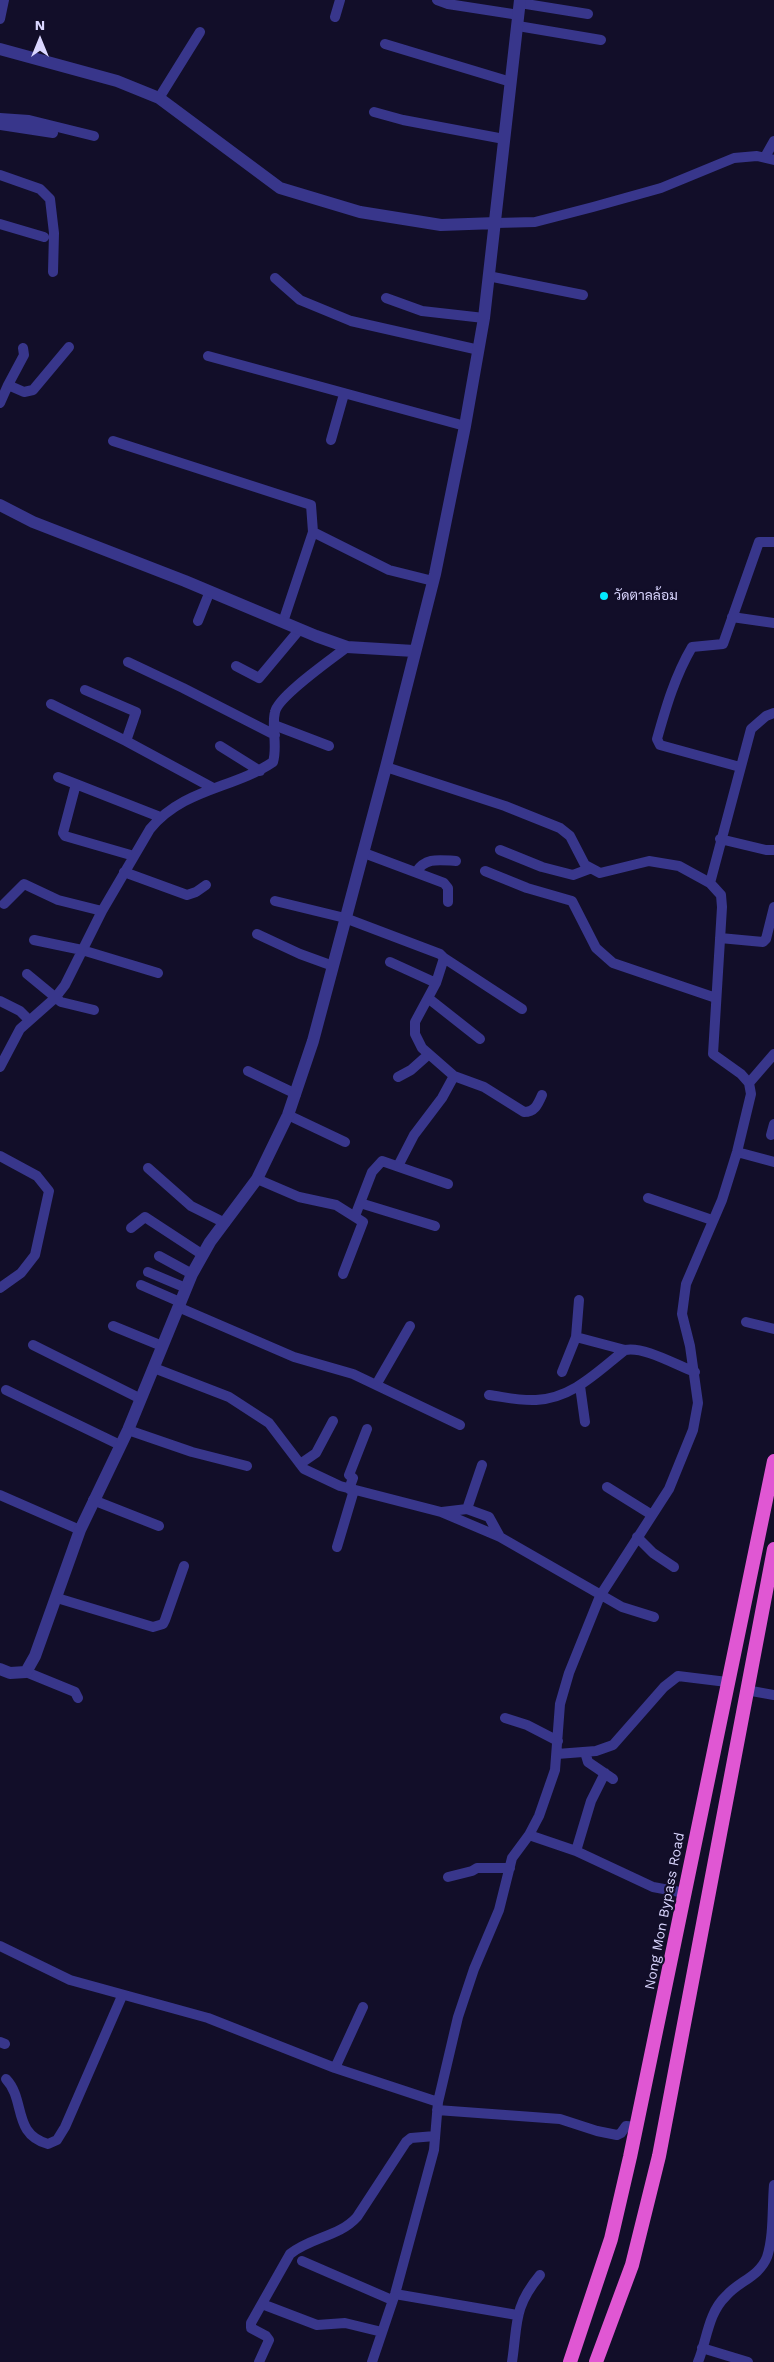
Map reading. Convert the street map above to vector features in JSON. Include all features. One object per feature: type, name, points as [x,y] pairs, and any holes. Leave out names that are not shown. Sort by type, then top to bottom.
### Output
[{"type":"highway","name":"Nong Mon Bypass Road","points":[[570,2362],[611,2239],[637,2127],[727,1682],[774,1461]]},
{"type":"highway","points":[[596,2362],[632,2265],[659,2156],[774,1549]]},
{"type":"highway","points":[[677,1933],[701,1938]]},
{"type":"street","points":[[0,19],[4,0]]},
{"type":"street","points":[[335,17],[340,0]]},
{"type":"street","points":[[437,0],[519,11],[588,14]]},
{"type":"street","points":[[519,11],[601,40]]},
{"type":"street","points":[[26,1672],[57,1598],[80,1530],[128,1430],[192,1274],[203,1254],[257,1179],[288,1115],[313,1041],[364,853],[433,581],[465,426],[484,318],[519,11]]},
{"type":"street","points":[[160,98],[200,32]]},
{"type":"street","points":[[385,44],[511,82]]},
{"type":"street","points":[[0,49],[118,80],[160,98],[280,188],[369,214],[441,225],[535,222],[661,188],[734,158],[757,156],[769,158],[774,141]]},
{"type":"street","points":[[374,112],[403,120],[504,139]]},
{"type":"street","points":[[0,118],[29,120],[94,136]]},
{"type":"street","points":[[0,125],[54,133]]},
{"type":"street","points":[[0,176],[40,189],[50,199],[54,233],[53,272]]},
{"type":"street","points":[[0,224],[44,237]]},
{"type":"street","points":[[488,276],[583,295]]},
{"type":"street","points":[[275,278],[300,300],[351,321],[479,350]]},
{"type":"street","points":[[386,298],[422,311],[484,318]]},
{"type":"street","points":[[8,386],[20,391],[30,392],[45,377],[69,346]]},
{"type":"street","points":[[0,403],[24,355],[23,348]]},
{"type":"street","points":[[208,356],[465,426]]},
{"type":"street","points":[[331,440],[344,394]]},
{"type":"street","points":[[113,442],[311,504],[313,532],[283,622]]},
{"type":"street","points":[[0,505],[33,522],[347,647],[395,652],[414,651]]},
{"type":"street","points":[[313,532],[389,570],[433,581]]},
{"type":"street","points":[[740,767],[660,745],[657,739],[674,686],[692,647],[723,644],[759,542],[774,542]]},
{"type":"street","points":[[198,621],[210,591]]},
{"type":"street","points":[[732,617],[774,623]]},
{"type":"street","points":[[236,666],[258,678],[300,629]]},
{"type":"street","points":[[0,1067],[20,1028],[55,998],[65,985],[124,872],[160,817],[182,801],[260,771],[274,762],[276,752],[275,710],[279,702],[347,647]]},
{"type":"street","points":[[128,662],[274,730],[329,746]]},
{"type":"street","points":[[85,690],[136,712],[126,741]]},
{"type":"street","points":[[51,704],[126,741],[213,788]]},
{"type":"street","points":[[710,883],[750,729],[766,716],[774,713]]},
{"type":"street","points":[[220,746],[260,771]]},
{"type":"street","points":[[372,2362],[394,2297],[434,2150],[438,2106],[458,2017],[498,1910],[512,1858],[529,1835],[539,1816],[555,1770],[560,1704],[569,1672],[600,1596],[669,1489],[693,1430],[698,1403],[695,1372],[682,1314],[686,1284],[722,1200],[737,1152],[751,1094],[749,1083],[741,1074],[713,1054],[722,907],[721,896],[710,883],[679,866],[649,861],[600,873],[589,869],[570,836],[560,828],[505,806],[386,767]]},
{"type":"street","points":[[58,777],[160,817]]},
{"type":"street","points":[[76,784],[63,833],[65,836],[134,856]]},
{"type":"street","points":[[720,839],[766,850],[774,850]]},
{"type":"street","points":[[500,850],[542,867],[573,875],[589,869]]},
{"type":"street","points":[[364,853],[444,883],[448,888],[448,902]]},
{"type":"street","points":[[416,872],[422,864],[435,859],[456,861]]},
{"type":"street","points":[[485,871],[528,888],[572,901],[596,948],[613,964],[716,998]]},
{"type":"street","points":[[124,872],[187,895],[196,892],[206,885]]},
{"type":"street","points":[[4,904],[24,884],[58,900],[102,911]]},
{"type":"street","points":[[275,901],[345,918],[440,954],[522,1009]]},
{"type":"street","points":[[720,938],[763,942],[766,939],[774,907]]},
{"type":"street","points":[[257,934],[300,954],[333,966]]},
{"type":"street","points":[[34,940],[82,950],[158,973]]},
{"type":"street","points":[[444,958],[436,983],[415,1022],[415,1034],[422,1048],[454,1076],[484,1087],[524,1112],[531,1112],[537,1106],[542,1095]]},
{"type":"street","points":[[390,962],[436,983]]},
{"type":"street","points":[[27,974],[61,1002],[94,1010]]},
{"type":"street","points":[[428,998],[480,1039]]},
{"type":"street","points":[[0,1001],[20,1011],[29,1020]]},
{"type":"street","points":[[398,1077],[411,1070],[429,1054]]},
{"type":"street","points":[[749,1083],[774,1054]]},
{"type":"street","points":[[248,1071],[296,1094]]},
{"type":"street","points":[[398,1166],[414,1136],[442,1098],[454,1076]]},
{"type":"street","points":[[288,1115],[345,1142]]},
{"type":"street","points":[[772,1135],[774,1124]]},
{"type":"street","points":[[737,1152],[774,1162]]},
{"type":"street","points":[[0,1156],[36,1176],[49,1190],[35,1255],[21,1273],[0,1288]]},
{"type":"street","points":[[355,1216],[372,1172],[382,1161],[448,1184]]},
{"type":"street","points":[[148,1168],[191,1206],[225,1223]]},
{"type":"street","points":[[257,1179],[299,1197],[336,1205],[363,1222],[343,1274]]},
{"type":"street","points":[[648,1198],[712,1220]]},
{"type":"street","points":[[360,1203],[435,1226]]},
{"type":"street","points":[[131,1228],[145,1217],[203,1254]]},
{"type":"street","points":[[159,1256],[192,1274]]},
{"type":"street","points":[[148,1272],[186,1288]]},
{"type":"street","points":[[142,1285],[179,1305],[294,1356],[339,1369],[460,1424]]},
{"type":"street","points":[[562,1372],[576,1337],[579,1300]]},
{"type":"street","points":[[746,1322],[774,1329]]},
{"type":"street","points":[[113,1326],[162,1346]]},
{"type":"street","points":[[376,1385],[410,1326]]},
{"type":"street","points":[[576,1337],[624,1350]]},
{"type":"street","points":[[33,1345],[141,1399]]},
{"type":"street","points":[[490,1395],[533,1400],[549,1398],[580,1386],[624,1350],[631,1348],[655,1355],[695,1372]]},
{"type":"street","points":[[154,1368],[229,1397],[269,1423],[304,1469],[351,1490],[441,1512],[500,1538],[622,1607],[654,1616]]},
{"type":"street","points":[[580,1386],[585,1422]]},
{"type":"street","points":[[6,1390],[120,1445]]},
{"type":"street","points":[[300,1464],[316,1453],[333,1421]]},
{"type":"street","points":[[337,1547],[351,1490],[353,1478],[350,1475],[367,1429]]},
{"type":"street","points":[[128,1430],[192,1452],[247,1466]]},
{"type":"street","points":[[467,1509],[482,1465]]},
{"type":"street","points":[[606,1487],[652,1515]]},
{"type":"street","points":[[0,1495],[80,1530]]},
{"type":"street","points":[[93,1500],[159,1526]]},
{"type":"street","points":[[441,1512],[467,1509],[489,1517],[500,1538]]},
{"type":"street","points":[[637,1537],[654,1553],[674,1567]]},
{"type":"street","points":[[57,1598],[153,1628],[160,1626],[166,1620],[184,1566]]},
{"type":"street","points":[[0,1669],[10,1672],[26,1672],[74,1692],[78,1698]]},
{"type":"street","points":[[557,1754],[605,1749],[614,1745],[664,1687],[678,1676],[727,1682]]},
{"type":"street","points":[[746,1690],[774,1695]]},
{"type":"street","points":[[505,1718],[527,1725],[558,1741]]},
{"type":"street","points":[[576,1851],[591,1802],[609,1776],[588,1762],[585,1752]]},
{"type":"street","points":[[529,1835],[576,1851],[653,1887],[685,1894]]},
{"type":"street","points":[[448,1878],[477,1868],[510,1868]]},
{"type":"street","points":[[0,1946],[70,1980],[122,1996],[208,2018],[438,2106],[560,2119],[597,2132],[617,2135],[626,2126],[637,2127]]},
{"type":"street","points":[[6,2079],[15,2091],[20,2118],[27,2130],[44,2143],[52,2143],[57,2140],[83,2088],[122,1996]]},
{"type":"street","points":[[335,2068],[363,2007]]},
{"type":"street","points":[[259,2362],[269,2340],[266,2336],[251,2328],[250,2325],[290,2254],[298,2248],[348,2226],[357,2217],[406,2142],[410,2138],[435,2136]]},
{"type":"street","points":[[698,2362],[712,2317],[725,2296],[760,2270],[768,2256],[771,2241],[774,2185]]},
{"type":"street","points":[[302,2261],[394,2297],[517,2315]]},
{"type":"street","points":[[512,2362],[517,2315],[526,2293],[540,2274]]},
{"type":"street","points":[[262,2304],[317,2325],[345,2323],[382,2332]]},
{"type":"street","points":[[702,2348],[748,2362]]},
{"type":"place","name":"วัดตาลล้อม","points":[[604,596]]}]
